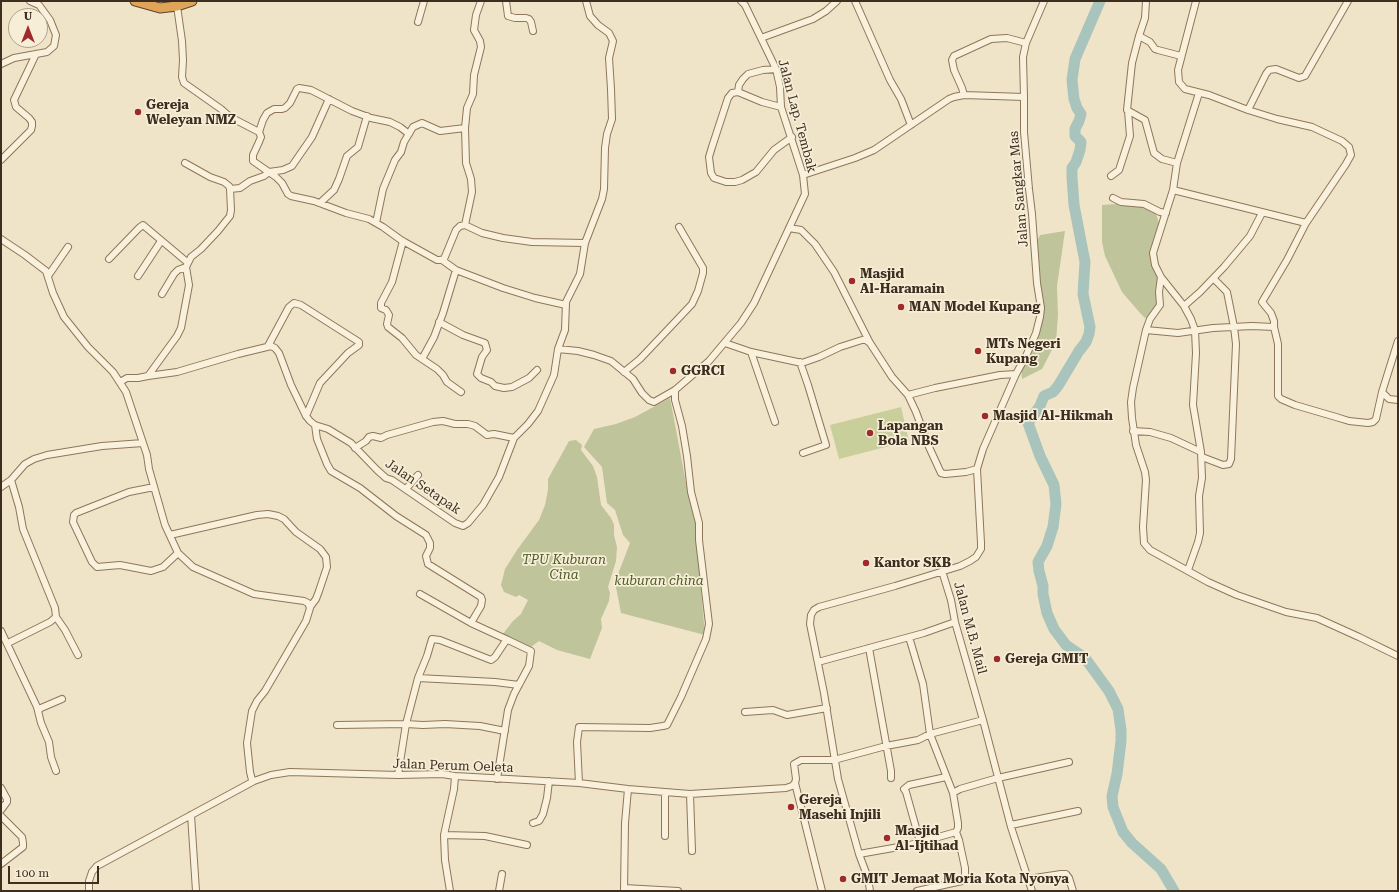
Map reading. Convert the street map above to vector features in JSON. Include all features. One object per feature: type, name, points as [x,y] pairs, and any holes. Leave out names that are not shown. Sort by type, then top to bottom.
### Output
[{"type":"highway","points":[[135,1],[160,8],[177,6],[192,1]]},
{"type":"street","points":[[1,64],[14,58],[47,52],[54,46],[56,35],[50,20],[44,10],[30,1]]},
{"type":"street","points":[[418,22],[424,1]]},
{"type":"street","points":[[465,225],[472,192],[471,179],[466,163],[464,128],[467,108],[473,94],[474,75],[481,47],[480,41],[474,30],[476,15],[481,1]]},
{"type":"street","points":[[506,1],[508,16],[529,19],[533,31]]},
{"type":"street","name":"Jalan Setapak","points":[[268,346],[275,348],[279,353],[291,385],[306,416],[315,425],[328,429],[351,443],[386,478],[392,480],[460,525],[465,525],[483,505],[493,489],[514,438],[538,412],[554,376],[558,349],[564,334],[566,305],[580,274],[586,243],[600,208],[604,189],[605,148],[607,134],[612,119],[609,58],[613,41],[609,33],[598,25],[590,16],[586,1]]},
{"type":"street","points":[[761,38],[813,19],[826,11],[837,1]]},
{"type":"street","points":[[855,1],[890,80],[901,99],[911,125]]},
{"type":"street","name":"Jalan Sangkar Mas","points":[[976,469],[1016,374],[1036,333],[1040,317],[1041,308],[1037,283],[1024,132],[1023,57],[1026,43],[1044,1]]},
{"type":"street","points":[[1111,176],[1119,170],[1130,136],[1128,111],[1126,108],[1132,63],[1145,18],[1146,1]]},
{"type":"street","points":[[1196,1],[1178,70],[1179,82],[1185,89],[1209,94],[1248,110],[1277,119],[1312,127],[1342,141],[1349,147],[1351,155],[1306,223],[1287,260],[1262,302],[1274,321],[1278,344],[1277,394],[1281,399],[1336,418],[1349,421],[1368,423],[1373,422],[1376,419],[1382,392],[1398,341]]},
{"type":"street","points":[[1248,110],[1269,70],[1276,69],[1299,78],[1305,76],[1348,1]]},
{"type":"street","name":"Jalan Lap. Tembak","points":[[624,372],[633,379],[642,393],[649,400],[654,402],[675,390],[709,361],[741,323],[754,303],[805,194],[803,175],[792,137],[781,107],[780,87],[776,70],[743,2]]},
{"type":"street","points":[[177,6],[182,41],[182,77],[184,83],[230,117],[259,132]]},
{"type":"street","points":[[1139,36],[1150,42],[1155,49],[1181,56]]},
{"type":"street","points":[[964,95],[954,70],[952,60],[954,56],[991,39],[1007,38],[1026,43]]},
{"type":"street","points":[[1,160],[31,130],[32,122],[16,107],[14,100],[36,54]]},
{"type":"street","points":[[738,92],[738,85],[748,74],[763,70],[776,70]]},
{"type":"street","points":[[409,134],[390,122],[371,118],[352,111],[311,90],[299,88],[297,89],[290,103],[285,108],[282,110],[274,109],[267,113],[259,132],[261,137],[252,155],[253,160],[282,183],[285,190],[291,196],[320,203],[376,223],[403,241],[437,260],[442,260],[456,270],[535,298],[566,305]]},
{"type":"street","points":[[781,107],[762,102],[738,92],[732,93],[728,98],[709,157],[710,173],[714,178],[726,182],[742,180],[756,172],[774,150],[792,137]]},
{"type":"street","points":[[1188,570],[1200,533],[1199,496],[1202,478],[1201,455],[1193,405],[1196,353],[1195,330],[1191,318],[1184,306],[1161,277],[1155,265],[1153,253],[1173,190],[1178,163],[1199,93]]},
{"type":"street","points":[[803,175],[865,155],[949,99],[964,95],[1024,97]]},
{"type":"street","points":[[230,189],[240,188],[250,181],[264,176],[269,172],[283,170],[292,166],[312,136],[329,99]]},
{"type":"street","points":[[1128,111],[1145,120],[1154,153],[1162,159],[1178,163]]},
{"type":"street","points":[[320,203],[334,190],[347,156],[358,147],[367,116]]},
{"type":"street","points":[[376,223],[383,189],[395,160],[413,127],[422,123],[440,131],[464,128]]},
{"type":"street","points":[[148,376],[179,333],[189,285],[187,265],[191,257],[201,249],[230,216],[229,186],[224,182],[210,177],[185,163]]},
{"type":"street","points":[[1173,190],[1306,223]]},
{"type":"street","points":[[1113,198],[1121,202],[1144,204],[1160,212],[1166,213]]},
{"type":"street","points":[[1184,306],[1214,279],[1250,236],[1262,213]]},
{"type":"street","points":[[442,260],[446,256],[456,230],[460,226],[465,225],[482,233],[503,238],[532,242],[586,243]]},
{"type":"street","points":[[109,259],[141,226],[145,226],[187,265]]},
{"type":"street","points":[[558,349],[572,350],[594,355],[611,361],[624,372],[635,365],[692,304],[704,273],[703,268],[679,227]]},
{"type":"street","points":[[789,228],[801,230],[814,244],[834,272],[870,343],[892,377],[908,395],[929,448],[941,473],[966,472],[976,469],[981,543],[980,549],[976,556],[970,561],[942,571]]},
{"type":"street","points":[[1,239],[46,271],[53,293],[64,317],[75,332],[113,372],[120,382],[130,400],[154,487],[170,536],[178,553],[193,567],[254,594],[304,601],[310,607]]},
{"type":"street","points":[[138,276],[161,241]]},
{"type":"street","points":[[403,241],[392,282],[381,303],[381,308],[386,310],[389,315],[387,324],[388,327],[402,338],[413,352],[437,369],[443,375],[446,382],[461,392]]},
{"type":"street","points":[[48,276],[68,247]]},
{"type":"street","points":[[162,294],[174,274],[187,265]]},
{"type":"street","points":[[422,358],[434,337],[456,270]]},
{"type":"street","points":[[1161,277],[1159,292],[1160,305],[1150,319],[1146,330],[1132,395],[1131,410],[1137,450],[1145,472],[1146,480],[1143,527],[1144,543],[1150,550],[1208,582],[1286,612],[1317,618],[1398,656]]},
{"type":"street","points":[[1133,431],[1150,432],[1170,438],[1223,465],[1227,465],[1231,460],[1236,344],[1227,292],[1214,279]]},
{"type":"street","points":[[120,382],[127,378],[138,378],[177,372],[268,346],[289,307],[294,303],[301,305],[359,342],[359,345],[356,346],[335,366],[320,383],[306,416]]},
{"type":"street","points":[[439,322],[463,335],[485,343],[487,350],[482,357],[477,374],[495,386],[504,388],[512,387],[529,378],[537,370]]},
{"type":"street","points":[[1146,330],[1178,333],[1213,328],[1252,326],[1274,327]]},
{"type":"street","points":[[725,343],[751,352],[787,361],[802,363],[840,347],[862,340],[866,340],[870,343]]},
{"type":"street","points":[[751,352],[775,422]]},
{"type":"street","points":[[800,362],[826,445],[803,453]]},
{"type":"street","points":[[908,395],[993,376],[1016,374]]},
{"type":"street","points":[[579,783],[577,742],[579,727],[650,728],[667,725],[706,639],[709,624],[699,540],[699,524],[691,492],[687,456],[675,400],[675,390]]},
{"type":"street","points":[[1382,392],[1389,399],[1398,400]]},
{"type":"street","points":[[355,448],[366,441],[369,437],[373,436],[381,438],[433,422],[443,421],[475,426],[487,435],[494,434],[514,438]]},
{"type":"street","points":[[315,425],[317,439],[327,464],[332,471],[360,488],[396,516],[426,535],[430,543],[430,548],[426,556],[428,564],[481,597],[481,606],[472,623]]},
{"type":"street","points":[[1,487],[11,480],[25,464],[34,459],[47,455],[102,446],[143,443]]},
{"type":"street","points":[[406,489],[418,475]]},
{"type":"street","points":[[11,480],[19,507],[23,529],[55,608],[56,617],[65,630],[78,655]]},
{"type":"street","points":[[154,487],[129,492],[76,513],[74,515],[73,522],[92,562],[97,567],[120,565],[151,571],[162,567],[178,553]]},
{"type":"street","points":[[170,536],[257,515],[268,514],[284,519],[296,532],[320,549],[326,557],[327,567],[316,599],[310,607],[306,621],[265,691],[256,701],[252,711],[248,743],[250,772],[252,780],[254,781]]},
{"type":"street","name":"Jalan M.B. Mail","points":[[870,891],[868,878],[859,854],[834,760],[827,708],[810,624],[811,615],[814,610],[942,571],[1011,825],[1032,891]]},
{"type":"street","points":[[420,594],[472,623],[531,651],[529,666],[508,710],[498,779]]},
{"type":"street","points":[[8,643],[56,617]]},
{"type":"street","points":[[818,662],[909,637],[955,622]]},
{"type":"street","points":[[1,630],[8,643],[12,656],[38,707],[41,723],[49,742],[51,757],[56,771]]},
{"type":"street","points":[[909,637],[923,684],[930,734],[953,793],[958,823],[956,832],[964,863],[964,879],[962,881],[917,891]]},
{"type":"street","points":[[398,775],[406,724],[418,678],[427,656],[430,642],[433,638],[491,660],[508,640]]},
{"type":"street","points":[[869,648],[891,778]]},
{"type":"street","points":[[418,678],[495,682],[519,685]]},
{"type":"street","points":[[38,711],[41,708],[62,699]]},
{"type":"street","points":[[745,712],[773,710],[786,715],[827,708]]},
{"type":"street","points":[[822,891],[795,783],[796,779],[794,764],[807,759],[834,760],[886,746],[918,740],[930,734],[983,720]]},
{"type":"street","points":[[337,725],[445,724],[480,726],[505,731]]},
{"type":"street","points":[[953,793],[960,789],[998,778],[1069,762]]},
{"type":"street","name":"Jalan Perum Oeleta","points":[[89,891],[89,882],[92,872],[97,866],[254,781],[271,775],[290,772],[398,775],[442,774],[498,779],[579,783],[690,794],[786,788],[795,783]]},
{"type":"street","points":[[443,891],[450,890],[445,860],[444,835],[454,789],[455,776]]},
{"type":"street","points":[[920,842],[904,789],[909,785],[946,777]]},
{"type":"street","points":[[533,823],[539,821],[543,814],[549,781]]},
{"type":"street","points":[[1,788],[8,799],[1,810]]},
{"type":"street","points":[[628,789],[625,823],[624,890],[678,891]]},
{"type":"street","points":[[665,792],[665,836]]},
{"type":"street","points":[[690,794],[692,851]]},
{"type":"street","points":[[1011,825],[1078,811]]},
{"type":"street","points":[[191,815],[196,891]]},
{"type":"street","points":[[1,816],[22,837],[23,843],[23,847],[1,864]]},
{"type":"street","points":[[859,854],[877,852],[956,832]]},
{"type":"street","points":[[444,835],[485,836],[527,845]]},
{"type":"street","points":[[499,891],[502,874]]},
{"type":"street","points":[[1028,879],[1066,874],[1069,878],[1073,891]]},
{"type":"green space","points":[[1129,203],[1147,207],[1156,214],[1159,223],[1154,239],[1159,278],[1160,311],[1145,318],[1122,292],[1105,256],[1102,242],[1102,205]]},
{"type":"green space","points":[[1065,231],[1057,286],[1058,315],[1056,342],[1042,369],[1022,379],[1021,363],[1036,326],[1042,296],[1037,251],[1038,239],[1040,235]]},
{"type":"green space","name":"kuburan china","points":[[670,398],[695,522],[705,635],[621,613],[615,582],[630,543],[623,535],[615,510],[607,503],[602,467],[584,447],[594,429],[616,424],[635,417]]},
{"type":"green space","name":"Lapangan Bola NBS","points":[[901,407],[909,441],[839,459],[830,425]]},
{"type":"green space","name":"TPU Kuburan Cina","points":[[576,440],[582,445],[581,450],[593,466],[597,477],[601,505],[611,518],[614,525],[614,535],[617,547],[616,561],[608,587],[610,593],[609,601],[601,619],[602,628],[590,659],[557,650],[539,641],[531,647],[518,643],[502,635],[513,621],[521,614],[528,600],[519,595],[516,597],[504,592],[501,585],[505,569],[539,520],[545,505],[548,490],[548,479],[569,441]]},
{"type":"waterway","points":[[1100,1],[1075,59],[1072,80],[1074,99],[1081,114],[1075,129],[1075,136],[1081,142],[1076,162],[1072,168],[1074,205],[1085,262],[1083,294],[1090,327],[1086,342],[1058,386],[1053,392],[1044,396],[1040,406],[1028,423],[1040,456],[1054,485],[1056,504],[1053,527],[1047,546],[1038,562],[1047,613],[1054,629],[1066,645],[1085,658],[1109,691],[1118,709],[1121,741],[1117,774],[1112,796],[1113,807],[1123,832],[1132,843],[1161,869],[1174,891]]},
{"type":"place","name":"Gereja Weleyan NMZ","points":[[138,112]]},
{"type":"place","name":"Masjid Al-Haramain","points":[[852,281]]},
{"type":"place","name":"MAN Model Kupang","points":[[901,307]]},
{"type":"place","name":"MTs Negeri Kupang","points":[[978,351]]},
{"type":"place","name":"GGRCI","points":[[673,371]]},
{"type":"place","name":"Masjid Al-Hikmah","points":[[985,416]]},
{"type":"place","name":"Lapangan Bola NBS","points":[[870,433]]},
{"type":"place","name":"Kantor SKB","points":[[866,563]]},
{"type":"place","name":"Gereja GMIT","points":[[997,659]]},
{"type":"place","name":"Gereja Masehi Injili","points":[[791,807]]},
{"type":"place","name":"Masjid Al-Ijtihad","points":[[887,838]]},
{"type":"place","name":"GMIT Jemaat Moria Kota Nyonya","points":[[843,879]]}]
